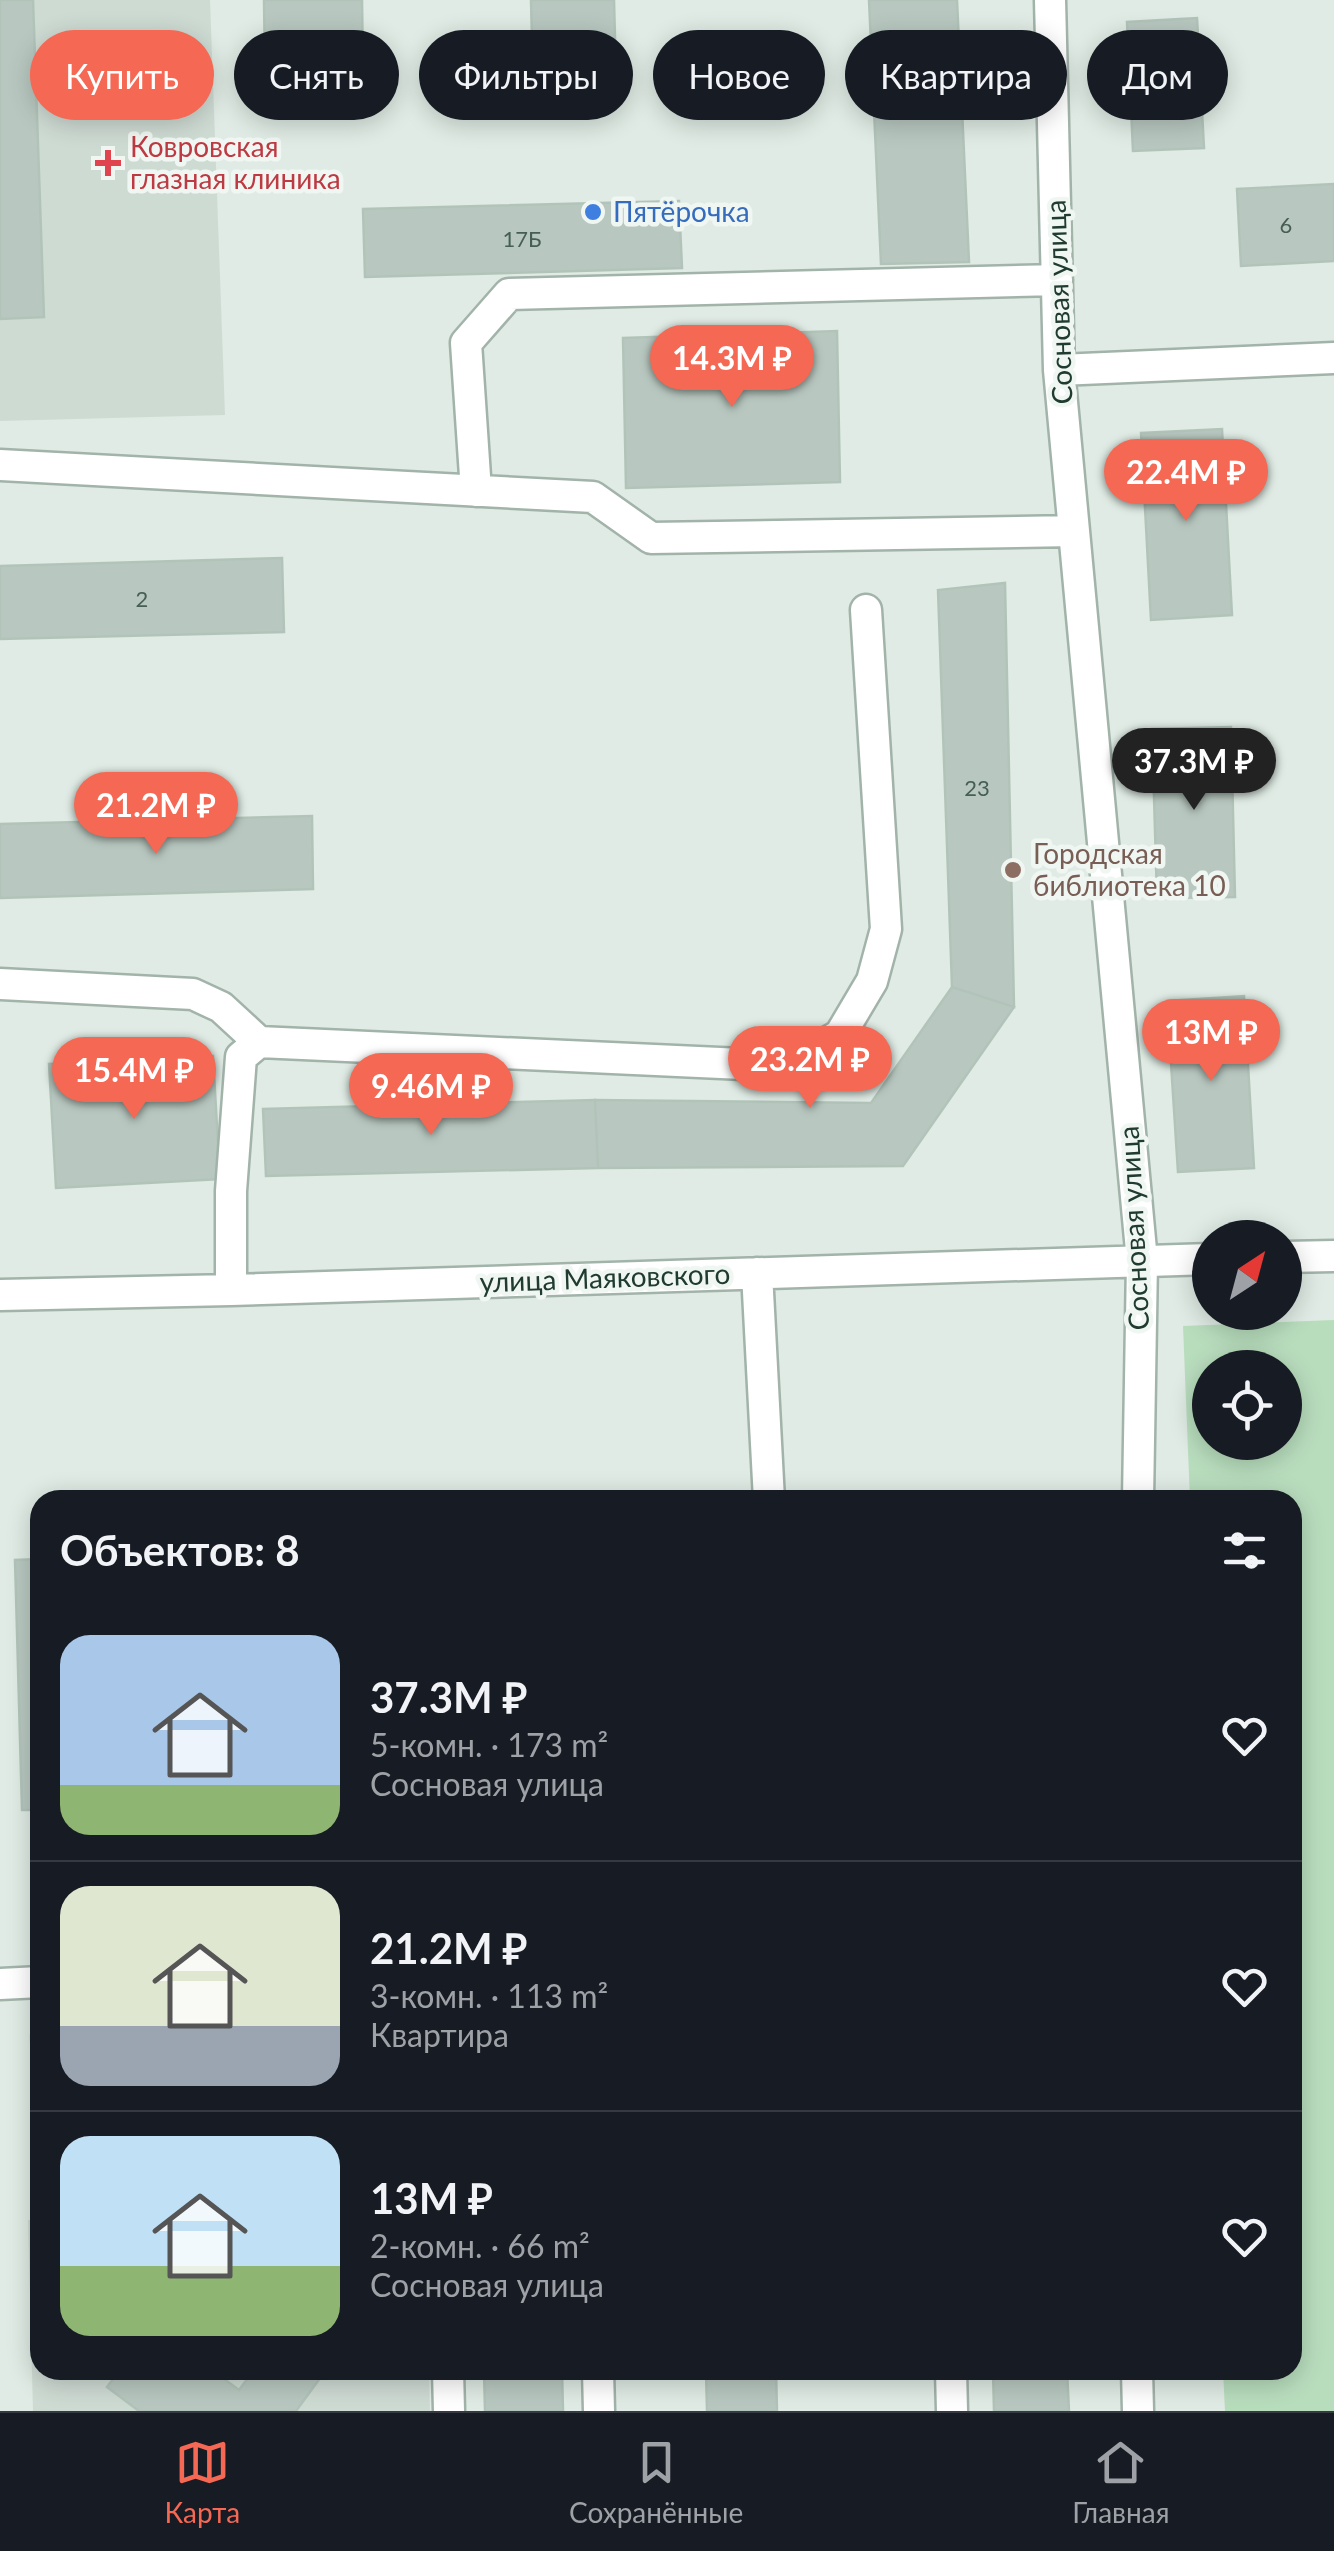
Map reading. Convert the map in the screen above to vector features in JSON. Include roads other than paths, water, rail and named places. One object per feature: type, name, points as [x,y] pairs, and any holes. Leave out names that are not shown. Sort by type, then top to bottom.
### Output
[{"type":"street","name":"Сосновая улица","points":[[1050,0],[1059,370],[1142,1261],[1138,1490]]},
{"type":"street","points":[[476,491],[466,343],[509,294],[1057,280]]},
{"type":"street","points":[[1059,370],[1334,358]]},
{"type":"street","points":[[0,466],[593,497],[651,538],[1074,531]]},
{"type":"street","points":[[0,984],[193,994],[222,1008],[259,1042],[786,1066],[840,1035],[872,981],[886,928],[866,610]]},
{"type":"street","points":[[231,1290],[231,1192],[242,1057],[259,1042]]},
{"type":"street","points":[[1302,1257],[1334,1256]]},
{"type":"street","name":"улица Маяковского","points":[[0,1295],[1192,1260]]},
{"type":"street","points":[[757,1274],[768,1490]]},
{"type":"street","points":[[0,1984],[30,1982]]},
{"type":"street","points":[[448,2380],[449,2411]]},
{"type":"street","points":[[598,2380],[599,2411]]},
{"type":"street","points":[[951,2380],[952,2411]]},
{"type":"street","points":[[1137,2380],[1138,2411]]},
{"type":"place","name":"Ковровская глазная клиника","points":[[108,163]]},
{"type":"place","name":"Пятёрочка","points":[[593,212]]},
{"type":"place","name":"Городская библиотека 10","points":[[1013,870]]}]
